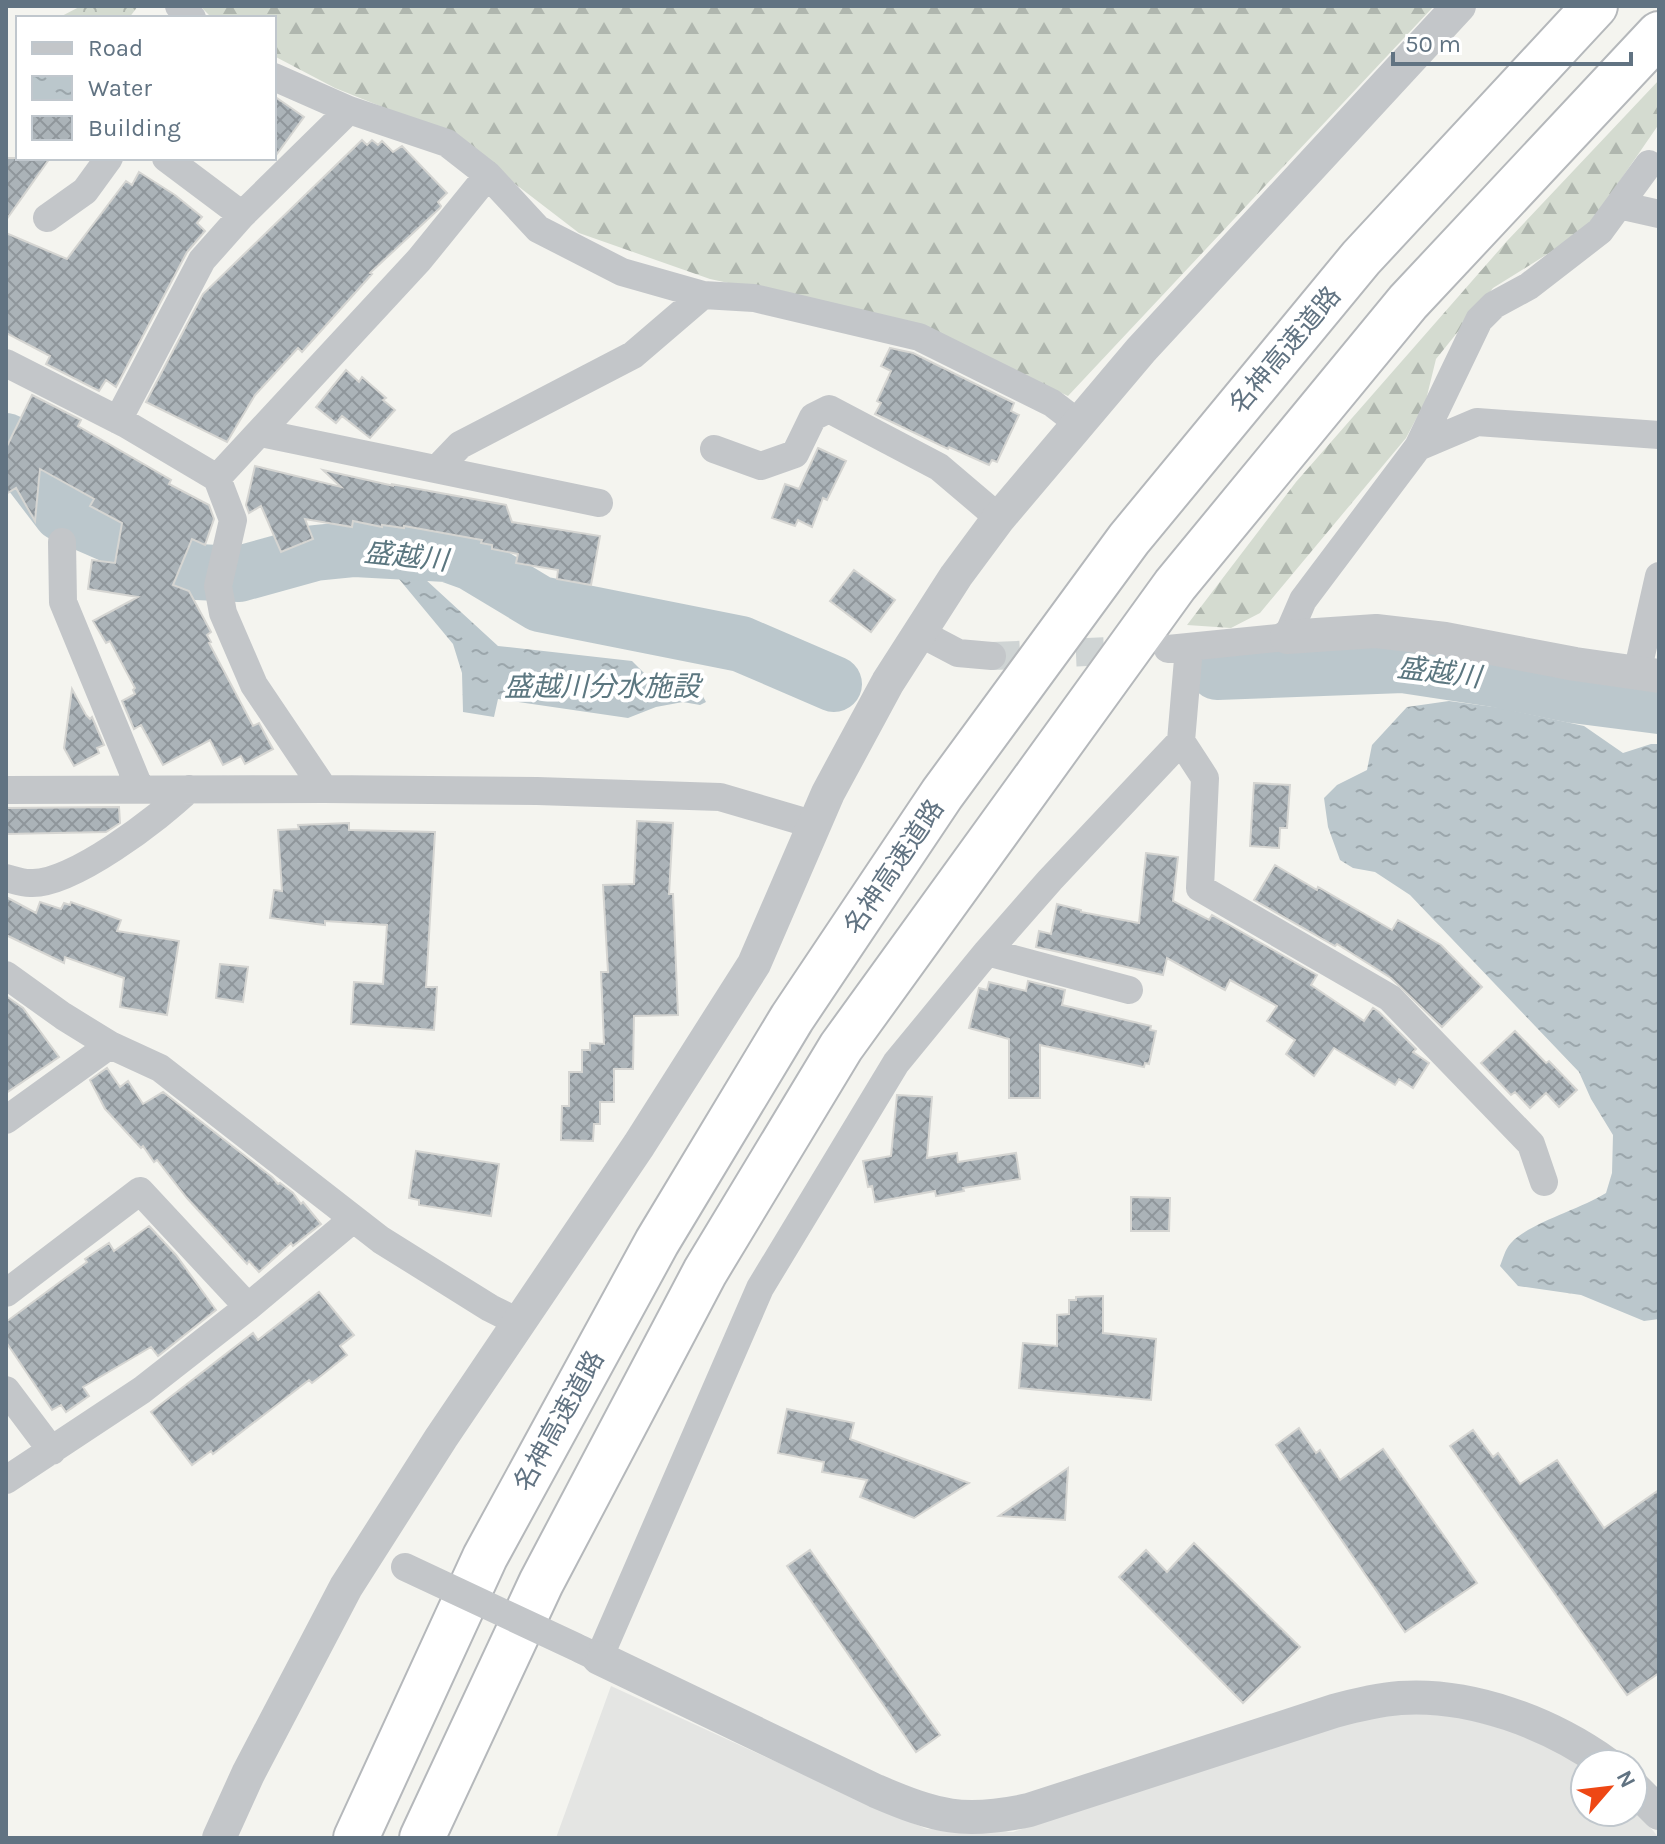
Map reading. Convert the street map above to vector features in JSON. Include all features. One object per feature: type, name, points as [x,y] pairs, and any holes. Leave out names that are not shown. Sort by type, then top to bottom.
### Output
[{"type":"highway","name":"名神高速道路","points":[[356,1838],[485,1557],[657,1242],[792,1018],[942,794],[1129,539],[1361,258],[1595,6]]},
{"type":"highway","points":[[422,1838],[541,1583],[705,1272],[841,1047],[1185,573],[1408,302],[1659,34]]},
{"type":"street","points":[[219,1838],[255,1760],[346,1587],[441,1438],[639,1145],[754,964],[828,793],[881,696],[956,576],[999,518],[1141,350],[1459,6]]},
{"type":"street","points":[[276,78],[349,110],[447,143],[488,175],[538,229],[622,272],[703,295],[754,298],[919,337],[1052,403],[1078,423]]},
{"type":"street","points":[[118,420],[202,260],[242,215],[349,110]]},
{"type":"street","points":[[47,218],[85,191],[108,160]]},
{"type":"street","points":[[169,160],[242,215]]},
{"type":"street","points":[[1287,637],[1303,600],[1418,447],[1479,320],[1494,305],[1529,286],[1600,231],[1649,164]]},
{"type":"street","points":[[217,478],[419,260],[488,175]]},
{"type":"street","points":[[1619,205],[1659,214]]},
{"type":"street","points":[[437,469],[460,445],[633,355],[703,295]]},
{"type":"street","points":[[6,363],[118,420],[217,478],[233,520],[220,574],[223,613],[254,685],[324,789]]},
{"type":"street","points":[[714,449],[761,466],[784,458],[795,454],[813,417],[829,409],[939,467],[999,518]]},
{"type":"street","points":[[1418,447],[1477,422],[1659,435]]},
{"type":"street","points":[[261,433],[599,503]]},
{"type":"street","points":[[62,542],[63,602],[140,789]]},
{"type":"street","points":[[1544,1182],[1531,1144],[1390,998],[1200,888],[1205,778],[1181,741],[1178,648],[1376,631],[1445,639],[1575,664],[1648,674],[1659,576]]},
{"type":"street","points":[[920,633],[958,653],[992,656]]},
{"type":"street","points":[[587,1653],[760,1288],[896,1063],[1050,880],[1181,741]]},
{"type":"street","points":[[6,878],[33,884],[70,873],[138,832],[189,789]]},
{"type":"street","points":[[6,790],[537,791],[720,797],[815,825]]},
{"type":"street","points":[[987,952],[1129,990]]},
{"type":"street","points":[[6,975],[110,1045],[160,1068],[353,1219],[466,1293],[520,1323]]},
{"type":"street","points":[[6,1120],[110,1045]]},
{"type":"street","points":[[6,1293],[140,1191],[248,1307]]},
{"type":"street","points":[[6,1480],[142,1390],[353,1219]]},
{"type":"street","points":[[6,1390],[52,1451]]},
{"type":"street","points":[[369,1551],[876,1791],[917,1808],[970,1818],[992,1818],[1029,1810],[1334,1711],[1402,1698],[1438,1699],[1488,1707],[1532,1721],[1583,1748]]},
{"type":"shaded area","points":[[611,1686],[927,1829],[1013,1832],[1344,1721],[1423,1712],[1459,1717],[1535,1737],[1569,1755],[1569,1828],[1649,1826],[1659,1838],[556,1838]]},
{"type":"green space","points":[[81,6],[138,6],[130,16],[62,16]]},
{"type":"green space","points":[[200,6],[1434,6],[1068,396],[958,344],[884,317],[710,279],[579,233],[450,134],[335,88],[276,57],[276,16],[210,16]]},
{"type":"green space","points":[[1659,80],[1659,124],[1586,230],[1493,288],[1436,359],[1426,400],[1406,438],[1260,613],[1231,628],[1187,625],[1296,482],[1507,241]]},
{"type":"water","name":"盛越川分水施設","points":[[401,557],[498,646],[632,661],[652,681],[701,693],[706,702],[656,707],[628,718],[498,699],[494,717],[463,712],[462,673],[453,644],[399,579],[371,559]]},
{"type":"water","points":[[1449,701],[1501,708],[1584,726],[1623,753],[1659,744],[1659,1319],[1644,1321],[1581,1295],[1518,1286],[1500,1266],[1509,1245],[1520,1236],[1606,1193],[1612,1173],[1613,1135],[1579,1072],[1410,895],[1375,872],[1353,868],[1340,860],[1328,827],[1324,798],[1337,785],[1367,770],[1372,745],[1407,707]]},
{"type":"building","points":[[276,97],[304,117],[276,155]]},
{"type":"building","points":[[362,140],[367,145],[372,140],[378,145],[382,141],[393,152],[402,146],[447,193],[438,202],[440,208],[370,273],[302,352],[298,348],[255,395],[227,442],[146,402],[203,294]]},
{"type":"building","points":[[6,158],[49,160],[6,220]]},
{"type":"building","points":[[139,172],[202,217],[197,223],[205,231],[187,252],[116,387],[106,380],[99,391],[46,364],[50,356],[6,333],[6,233],[67,259],[126,181],[132,185]]},
{"type":"building","points":[[890,348],[913,353],[1014,403],[1011,411],[1019,415],[997,462],[992,460],[989,465],[948,449],[875,414],[881,403],[877,401],[891,371],[881,366]]},
{"type":"building","points":[[346,370],[359,382],[362,377],[395,410],[370,438],[342,416],[336,423],[316,407]]},
{"type":"building","points":[[32,395],[81,420],[78,426],[171,480],[169,484],[209,505],[214,519],[205,545],[192,539],[173,585],[189,591],[211,632],[207,635],[209,643],[253,726],[259,723],[273,749],[245,764],[241,756],[223,765],[210,740],[163,765],[141,725],[134,729],[122,701],[135,694],[135,688],[110,641],[106,643],[93,621],[138,597],[88,589],[92,560],[115,563],[122,523],[90,506],[94,499],[40,469],[35,521],[16,488],[6,494],[6,448]]},
{"type":"building","points":[[818,448],[846,461],[827,500],[823,498],[812,527],[798,520],[795,526],[772,518],[785,484],[799,489]]},
{"type":"building","points":[[255,466],[341,487],[323,470],[506,505],[512,522],[600,536],[591,585],[557,579],[558,570],[516,563],[518,554],[492,549],[492,545],[481,543],[482,540],[404,526],[382,527],[353,521],[352,527],[305,519],[313,539],[281,552],[261,506],[249,513],[246,505]]},
{"type":"building","points":[[854,570],[895,600],[871,632],[830,601]]},
{"type":"building","points":[[72,689],[86,715],[90,719],[92,717],[104,745],[97,748],[99,753],[74,766],[64,748]]},
{"type":"building","points":[[1254,783],[1290,785],[1287,828],[1280,828],[1279,848],[1250,846]]},
{"type":"building","points":[[119,807],[120,823],[106,832],[6,834],[6,808]]},
{"type":"building","points":[[637,821],[673,823],[669,894],[673,894],[678,1015],[634,1016],[633,1069],[614,1069],[614,1102],[600,1102],[600,1124],[594,1124],[593,1141],[561,1140],[562,1106],[569,1106],[569,1072],[582,1072],[582,1050],[590,1050],[590,1043],[604,1044],[601,972],[608,972],[603,885],[634,884]]},
{"type":"building","points":[[349,823],[349,830],[435,832],[426,987],[437,987],[434,1030],[351,1024],[354,982],[383,984],[387,925],[325,921],[325,925],[270,918],[274,890],[282,891],[278,830],[299,829],[298,825]]},
{"type":"building","points":[[1146,853],[1178,857],[1173,901],[1209,920],[1212,915],[1317,975],[1311,985],[1364,1021],[1373,1008],[1379,1012],[1416,1049],[1413,1052],[1429,1063],[1413,1088],[1399,1079],[1395,1085],[1334,1048],[1314,1076],[1286,1054],[1295,1040],[1267,1021],[1277,1006],[1230,980],[1225,990],[1167,958],[1163,975],[1036,947],[1039,931],[1051,934],[1057,904],[1139,923]]},
{"type":"building","points":[[1275,865],[1392,930],[1398,920],[1441,945],[1482,987],[1442,1027],[1391,978],[1337,944],[1335,946],[1254,900]]},
{"type":"building","points":[[6,897],[36,913],[40,902],[61,909],[64,903],[70,905],[71,902],[121,920],[117,931],[179,941],[167,1015],[120,1007],[124,978],[65,957],[64,963],[6,935]]},
{"type":"building","points":[[220,964],[248,967],[243,1002],[216,998]]},
{"type":"building","points":[[1028,981],[1065,990],[1062,1005],[1151,1026],[1150,1030],[1156,1031],[1149,1064],[1145,1063],[1144,1067],[1040,1045],[1040,1098],[1009,1098],[1009,1039],[969,1028],[979,988],[987,990],[989,982],[1026,991]]},
{"type":"building","points":[[6,996],[23,1008],[59,1057],[6,1093]]},
{"type":"building","points":[[1515,1031],[1577,1090],[1559,1107],[1546,1093],[1530,1108],[1515,1092],[1511,1095],[1481,1063]]},
{"type":"building","points":[[107,1068],[120,1087],[128,1081],[143,1104],[163,1092],[293,1193],[321,1224],[293,1246],[291,1243],[259,1272],[249,1261],[247,1264],[157,1160],[154,1162],[143,1146],[141,1148],[105,1109],[90,1080]]},
{"type":"building","points":[[897,1095],[932,1097],[927,1158],[957,1153],[958,1162],[1016,1153],[1020,1179],[963,1188],[964,1191],[936,1196],[935,1191],[875,1202],[872,1186],[868,1187],[863,1161],[891,1156]]},
{"type":"building","points":[[416,1151],[499,1164],[491,1216],[419,1205],[419,1200],[409,1198]]},
{"type":"building","points":[[1131,1197],[1170,1198],[1169,1231],[1131,1231]]},
{"type":"building","points":[[149,1226],[176,1255],[216,1310],[158,1356],[151,1347],[83,1387],[89,1396],[66,1412],[61,1405],[52,1410],[6,1342],[6,1322],[87,1262],[85,1259],[109,1243],[114,1251]]},
{"type":"building","points":[[319,1292],[354,1335],[340,1346],[347,1355],[312,1383],[309,1380],[213,1454],[211,1451],[192,1465],[151,1412],[253,1333],[258,1340]]},
{"type":"building","points":[[1103,1296],[1103,1333],[1156,1339],[1151,1400],[1019,1388],[1023,1343],[1057,1346],[1057,1315],[1069,1314],[1069,1300]]},
{"type":"building","points":[[787,1409],[854,1423],[850,1439],[969,1483],[914,1518],[860,1497],[867,1480],[822,1472],[824,1462],[778,1453]]},
{"type":"building","points":[[1299,1428],[1316,1453],[1320,1450],[1340,1480],[1383,1449],[1477,1583],[1405,1632],[1276,1445]]},
{"type":"building","points":[[1473,1430],[1493,1457],[1498,1453],[1520,1484],[1557,1460],[1604,1528],[1659,1490],[1659,1673],[1627,1695],[1450,1446]]},
{"type":"building","points":[[1068,1468],[1065,1520],[999,1516]]},
{"type":"building","points":[[1194,1543],[1300,1647],[1243,1703],[1119,1577],[1146,1550],[1167,1572]]},
{"type":"building","points":[[810,1550],[940,1735],[916,1752],[787,1566]]},
{"type":"waterway","name":"盛越川","points":[[6,441],[61,513],[197,572],[239,574],[315,553],[355,549],[447,554],[472,563],[540,604],[741,644],[834,684]]},
{"type":"waterway","name":"盛越川分水施設","points":[[374,549],[391,566]]},
{"type":"waterway","name":"盛越川","points":[[1217,672],[1403,665],[1573,695],[1659,706]]},
{"type":"tunnel","points":[[992,656],[1135,650]]}]
